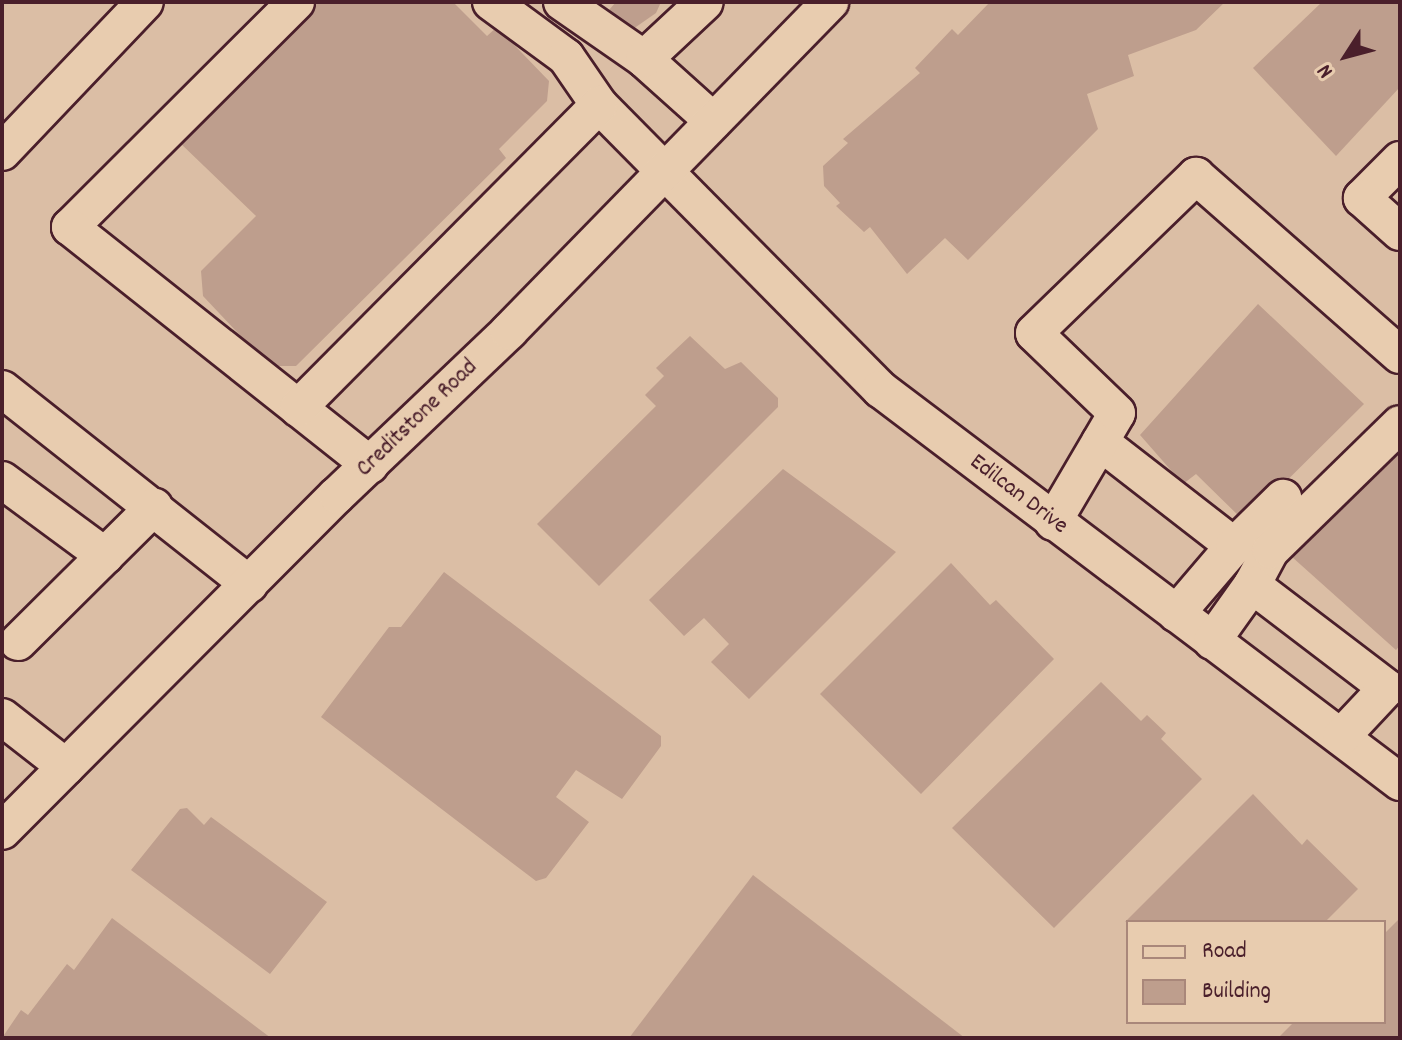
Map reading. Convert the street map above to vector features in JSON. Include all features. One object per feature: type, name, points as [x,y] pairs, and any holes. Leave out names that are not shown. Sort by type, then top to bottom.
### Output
[{"type":"street","points":[[2,152],[145,2]]},
{"type":"street","points":[[296,2],[70,227],[370,465]]},
{"type":"street","name":"Edilcan Drive","points":[[491,2],[566,57],[599,105],[862,373],[1053,522],[1400,782]]},
{"type":"street","points":[[562,2],[644,59],[713,121]]},
{"type":"street","points":[[644,59],[705,2]]},
{"type":"street","name":"Creditstone Road","points":[[2,831],[667,173],[713,121],[830,2]]},
{"type":"street","points":[[298,408],[599,105]]},
{"type":"street","points":[[1400,160],[1362,198],[1400,232]]},
{"type":"street","points":[[1053,522],[1117,413],[1034,333],[1196,176],[1400,355]]},
{"type":"street","points":[[2,389],[249,584]]},
{"type":"street","points":[[1212,641],[1252,585],[1271,550],[1400,424]]},
{"type":"street","points":[[1100,442],[1234,546]]},
{"type":"street","points":[[2,480],[105,556]]},
{"type":"street","points":[[1176,614],[1234,546],[1283,498]]},
{"type":"street","points":[[7,644],[105,556],[154,507]]},
{"type":"street","points":[[1252,585],[1396,687],[1341,737]]},
{"type":"street","points":[[2,717],[66,767]]},
{"type":"shaded area","points":[[2,2],[1400,2],[1400,1038],[2,1038]]},
{"type":"building","points":[[316,2],[453,2],[487,36],[497,27],[549,81],[547,101],[499,149],[506,158],[296,366],[269,366],[203,296],[201,271],[256,216],[178,141]]},
{"type":"building","points":[[616,2],[661,2],[656,13],[633,29],[609,10]]},
{"type":"building","points":[[990,2],[1225,2],[1196,30],[1128,55],[1134,76],[1087,94],[1098,129],[968,260],[945,238],[907,274],[870,227],[864,232],[836,206],[840,203],[824,186],[823,166],[848,143],[843,139],[920,73],[915,68],[952,29],[958,35]]},
{"type":"building","points":[[1322,2],[1400,2],[1400,87],[1336,156],[1253,68]]},
{"type":"building","points":[[1258,304],[1364,404],[1245,522],[1196,474],[1183,484],[1140,435]]},
{"type":"building","points":[[690,336],[725,369],[741,362],[778,398],[778,407],[599,586],[537,524],[656,406],[645,395],[664,376],[656,368]]},
{"type":"building","points":[[1400,436],[1400,645],[1396,650],[1282,548]]},
{"type":"building","points":[[783,469],[896,552],[749,699],[711,662],[729,644],[704,618],[684,636],[649,600]]},
{"type":"building","points":[[951,563],[990,605],[996,600],[1054,659],[921,794],[820,694]]},
{"type":"building","points":[[444,572],[661,736],[661,746],[622,799],[576,770],[556,797],[589,822],[546,878],[536,881],[321,717],[389,627],[401,627]]},
{"type":"building","points":[[1101,682],[1141,721],[1147,715],[1166,733],[1161,739],[1202,779],[1054,928],[952,828]]},
{"type":"building","points":[[1253,794],[1302,845],[1307,839],[1358,889],[1327,920],[1127,920]]},
{"type":"building","points":[[187,808],[204,825],[211,817],[327,902],[270,974],[131,870],[180,809]]},
{"type":"building","points":[[753,875],[965,1038],[629,1038]]},
{"type":"building","points":[[112,918],[271,1038],[2,1038],[21,1010],[28,1015],[67,964],[74,970]]},
{"type":"building","points":[[1400,918],[1400,1038],[1278,1038],[1292,1024],[1386,1024],[1386,932]]}]
